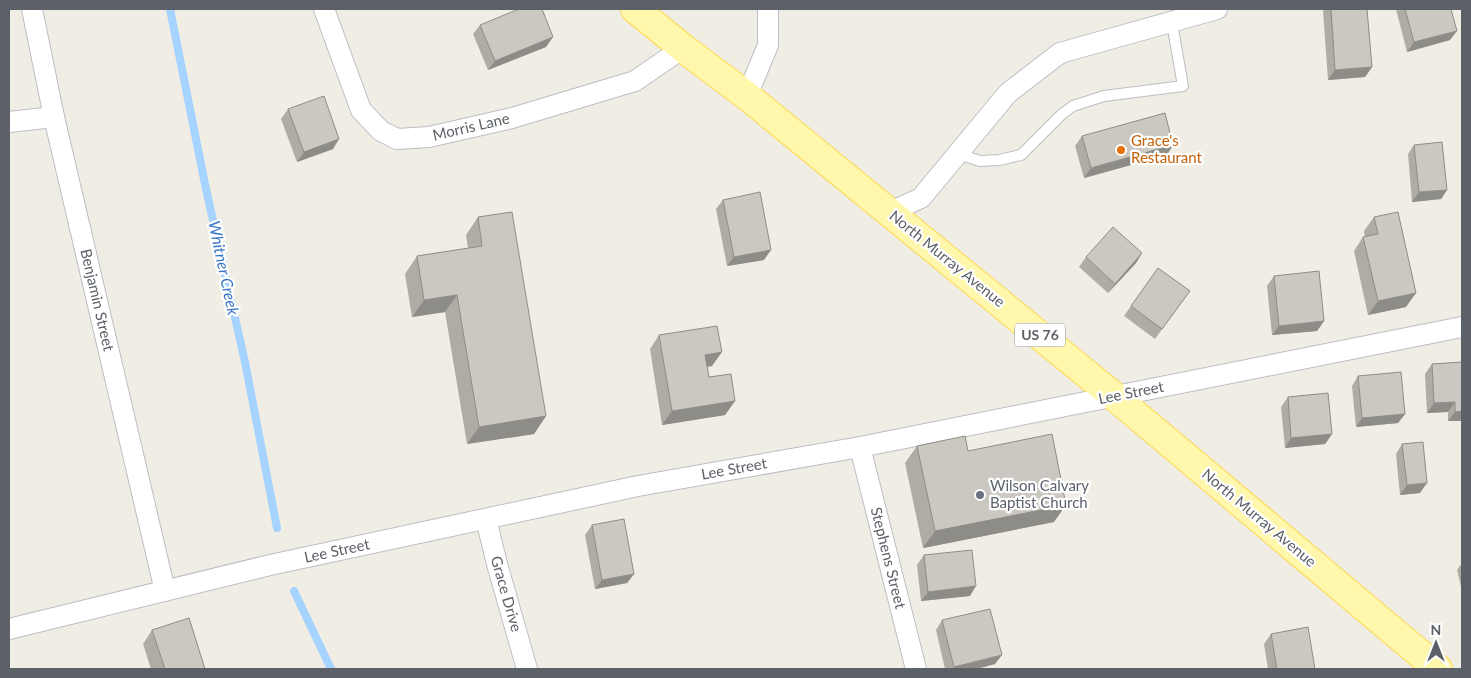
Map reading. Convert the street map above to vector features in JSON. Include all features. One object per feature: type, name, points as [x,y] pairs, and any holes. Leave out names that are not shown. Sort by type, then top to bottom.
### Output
[{"type":"main road","name":"North Murray Avenue","points":[[635,9],[747,96],[890,212],[1115,397],[1438,669]]},
{"type":"street","name":"Benjamin Street","points":[[32,9],[54,117],[165,591]]},
{"type":"street","name":"Morris Lane","points":[[324,9],[361,110],[381,131],[397,139],[430,137],[512,118],[635,81],[683,48]]},
{"type":"street","points":[[747,96],[768,45],[768,9]]},
{"type":"street","points":[[890,212],[921,198],[1008,93],[1060,53],[1217,9]]},
{"type":"street","points":[[9,122],[54,117]]},
{"type":"street","name":"Lee Street","points":[[9,629],[270,565],[638,486],[860,447],[1462,327]]},
{"type":"street","name":"Stephens Street","points":[[860,447],[916,669]]},
{"type":"street","name":"Grace Drive","points":[[486,519],[496,564],[527,669]]},
{"type":"lane","points":[[958,154],[980,161],[999,160],[1020,155],[1062,114],[1073,106],[1104,96],[1183,86],[1172,22]]},
{"type":"building","points":[[519,9],[542,9],[553,37],[495,61],[480,25]]},
{"type":"building","points":[[1331,9],[1367,9],[1372,67],[1335,70]]},
{"type":"building","points":[[1405,9],[1451,9],[1457,31],[1414,42]]},
{"type":"building","points":[[324,96],[339,139],[304,152],[288,109]]},
{"type":"building","name":"Grace's Restaurant","points":[[1165,113],[1173,145],[1091,168],[1082,136]]},
{"type":"building","points":[[1442,142],[1447,190],[1419,192],[1414,145]]},
{"type":"building","points":[[760,192],[771,250],[734,257],[723,200]]},
{"type":"building","points":[[512,212],[546,416],[479,427],[457,295],[424,300],[417,256],[482,246],[478,217]]},
{"type":"building","points":[[1398,212],[1416,293],[1378,301],[1363,237],[1378,234],[1374,217]]},
{"type":"building","points":[[1113,227],[1142,253],[1115,284],[1086,257]]},
{"type":"building","points":[[1158,268],[1190,291],[1162,329],[1131,306]]},
{"type":"building","points":[[1319,271],[1324,321],[1279,326],[1274,276]]},
{"type":"building","points":[[717,326],[722,352],[705,355],[709,377],[731,374],[735,401],[672,411],[659,335]]},
{"type":"building","points":[[1462,362],[1462,411],[1455,412],[1455,402],[1434,403],[1432,364]]},
{"type":"building","points":[[1401,372],[1405,414],[1362,418],[1358,376]]},
{"type":"building","points":[[1328,393],[1332,434],[1291,438],[1288,397]]},
{"type":"building","name":"Wilson Calvary Baptist Church","points":[[1052,434],[1066,505],[935,531],[917,446],[965,436],[968,451]]},
{"type":"building","points":[[1423,442],[1427,483],[1407,485],[1402,444]]},
{"type":"building","points":[[624,519],[634,574],[602,580],[592,525]]},
{"type":"building","points":[[972,550],[976,586],[928,592],[924,555]]},
{"type":"building","points":[[990,609],[1002,655],[954,667],[942,620]]},
{"type":"building","points":[[189,618],[205,669],[165,669],[152,630]]},
{"type":"building","points":[[1308,627],[1315,669],[1277,669],[1271,634]]},
{"type":"waterway","name":"Whitner Creek","points":[[170,9],[206,189],[245,362],[277,528]]},
{"type":"waterway","name":"Whitner Creek","points":[[294,591],[331,669]]},
{"type":"place","name":"Grace's Restaurant","points":[[1121,150]]},
{"type":"place","name":"Wilson Calvary Baptist Church","points":[[980,495]]}]
